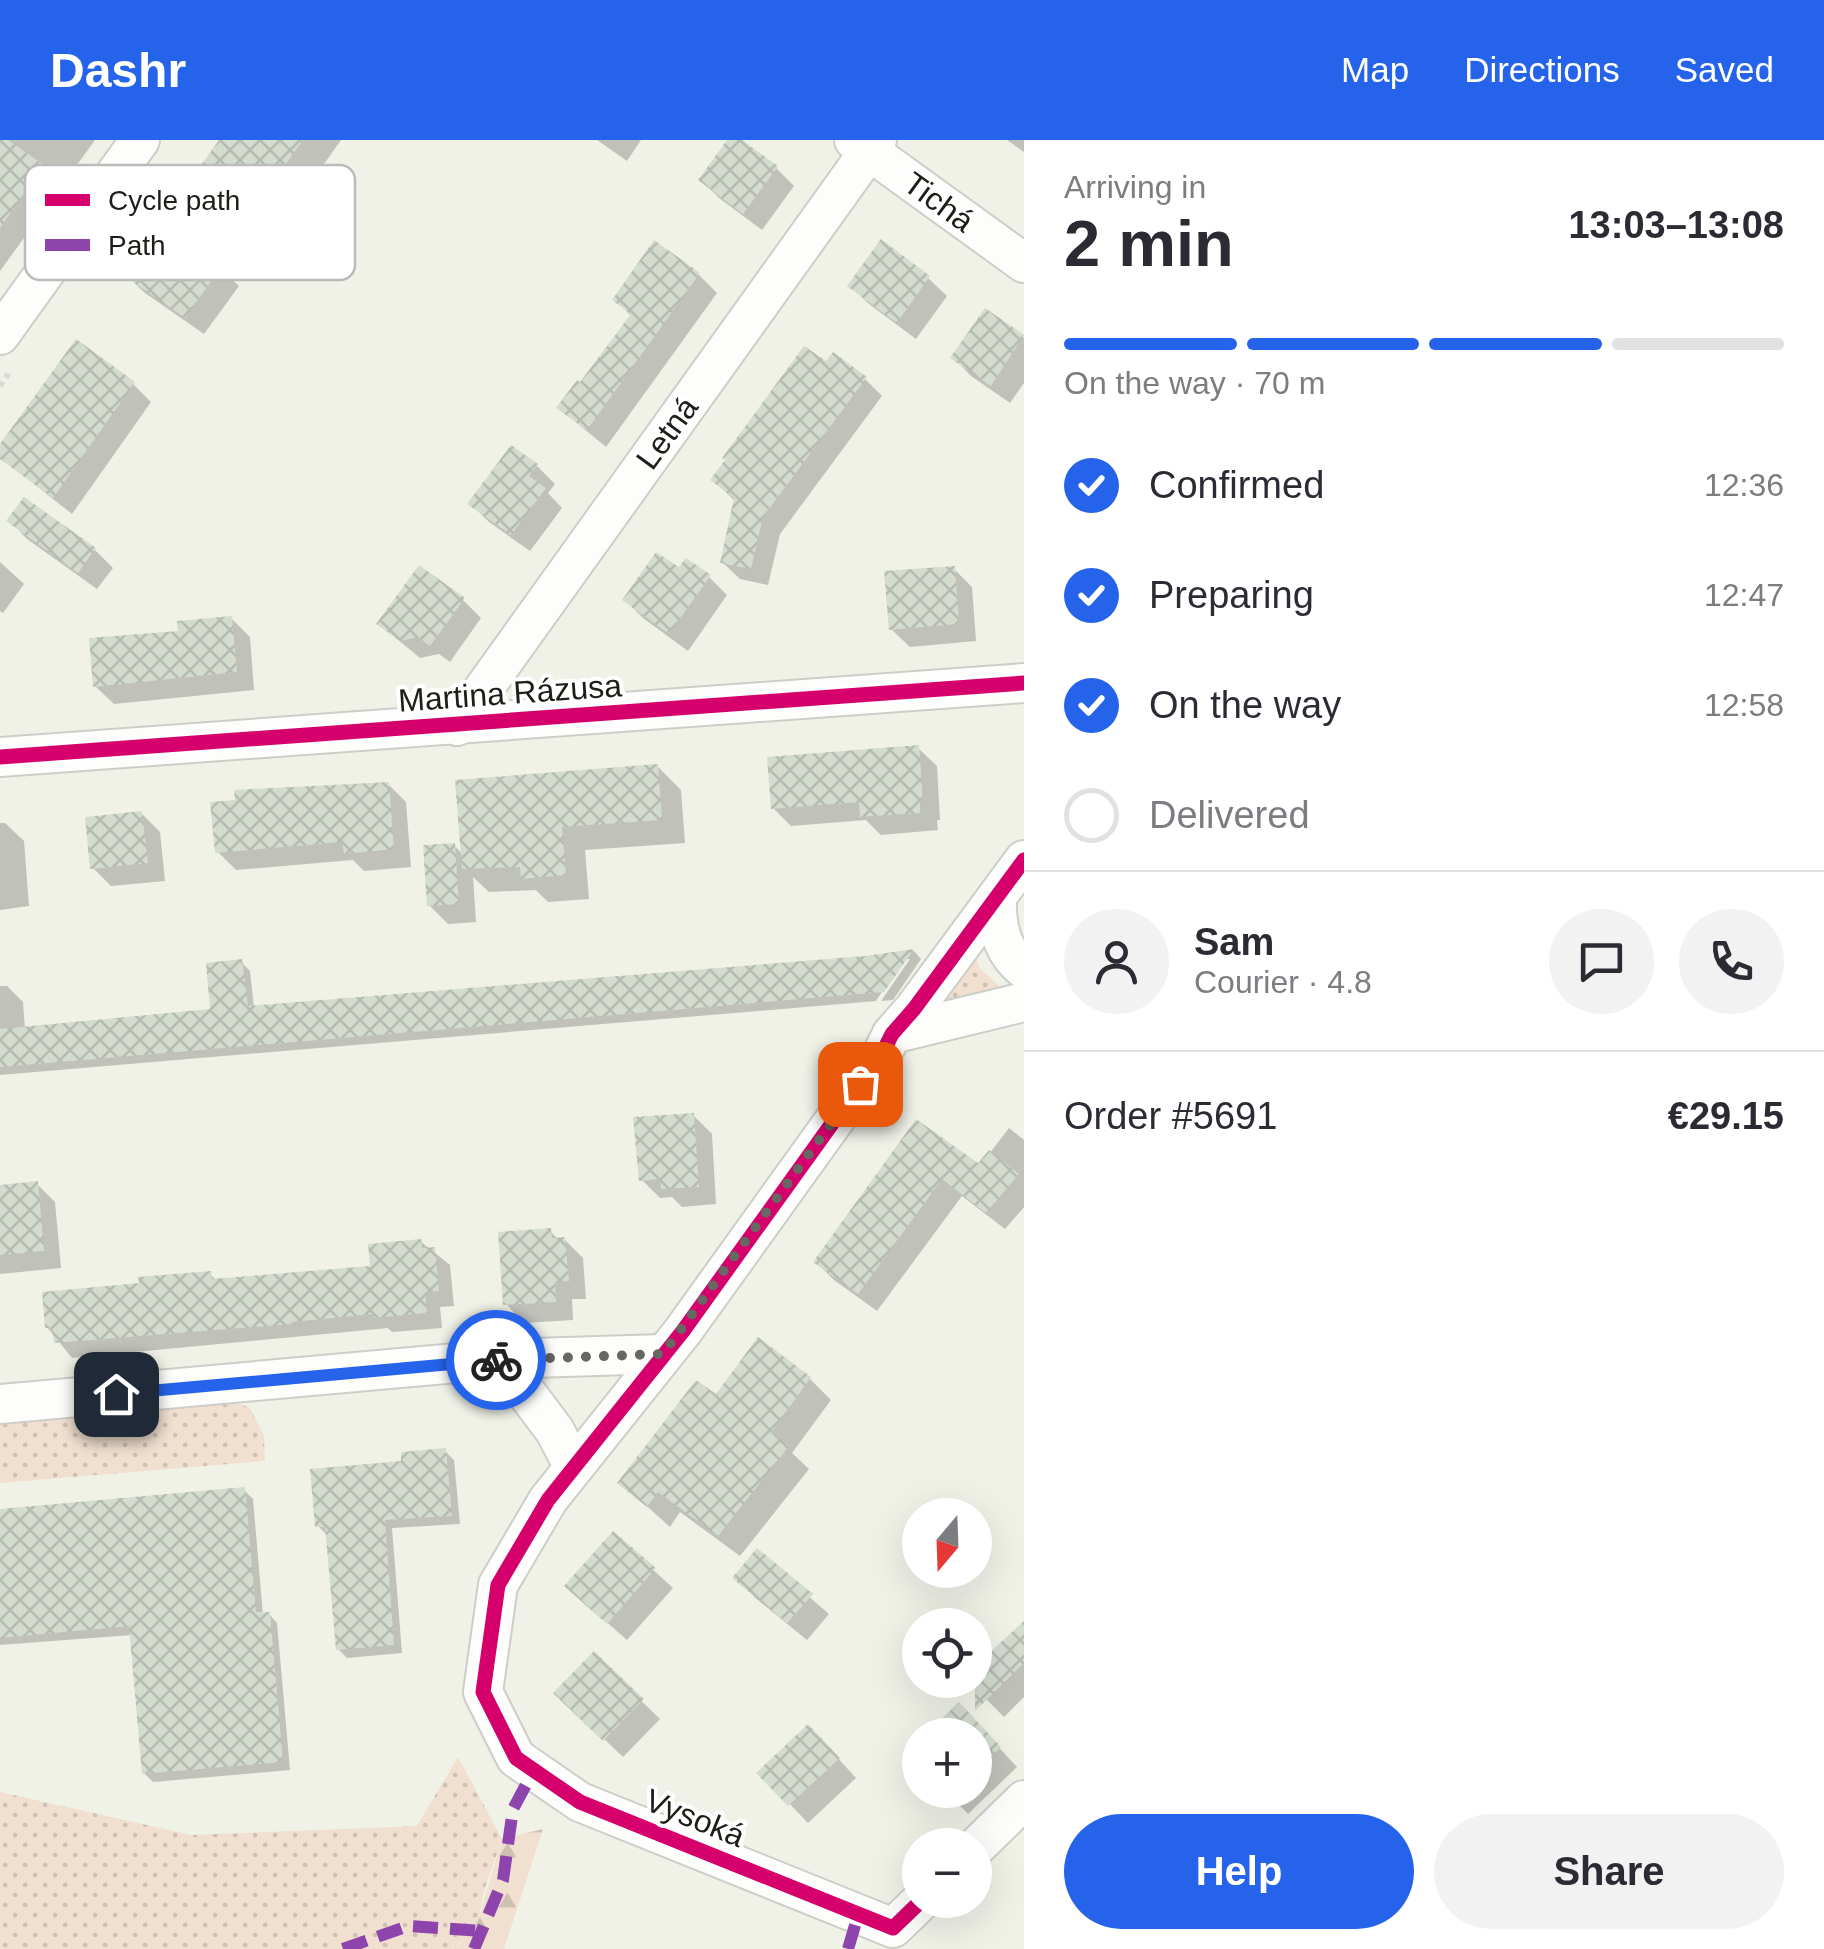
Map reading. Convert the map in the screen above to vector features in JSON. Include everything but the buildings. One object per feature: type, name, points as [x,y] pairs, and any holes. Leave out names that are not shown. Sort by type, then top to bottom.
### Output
[{"type":"street","points":[[122,165],[140,140]]},
{"type":"street","name":"Tichá","points":[[867,144],[1024,263]]},
{"type":"street","name":"Letná","points":[[457,726],[867,144]]},
{"type":"street","points":[[0,335],[39,280]]},
{"type":"street","name":"Martina Rázusa","points":[[0,757],[1024,683]]},
{"type":"street","points":[[501,1360],[555,1432],[573,1466],[663,1354],[871,1069],[892,1034],[1024,860]]},
{"type":"street","points":[[997,898],[996,922],[1003,944],[1024,969]]},
{"type":"street","points":[[892,1034],[1024,1002]]},
{"type":"street","points":[[0,1404],[501,1360],[663,1354]]},
{"type":"street","name":"Vysoká","points":[[573,1466],[548,1500],[498,1585],[484,1692],[516,1758],[580,1802],[894,1928],[904,1918]]},
{"type":"street","points":[[992,1831],[1024,1800]]},
{"type":"green space","points":[[975,956],[980,968],[1002,989],[943,1004],[942,999]]},
{"type":"green space","points":[[217,1395],[250,1408],[264,1436],[265,1461],[0,1483],[0,1414]]},
{"type":"green space","points":[[458,1757],[502,1839],[483,1894],[479,1919],[454,1949],[0,1949],[0,1792],[191,1835],[417,1826]]},
{"type":"green space","points":[[543,1829],[504,1949],[455,1949],[479,1918],[502,1839]]},
{"type":"marked path","points":[[474,1949],[503,1880],[513,1809],[534,1770]]},
{"type":"marked path","points":[[848,1949],[859,1912]]},
{"type":"marked path","points":[[343,1949],[408,1926],[482,1931]]},
{"type":"cycle path","points":[[0,757],[1024,683]]},
{"type":"cycle path","points":[[903,1918],[893,1928],[580,1802],[516,1758],[483,1692],[498,1585],[548,1500],[683,1331],[882,1054],[892,1034],[1024,860]]},
{"type":"way so far","points":[[496,1360],[663,1354],[683,1332],[860,1084]]},
{"type":"route","points":[[116,1394],[496,1360]]}]
